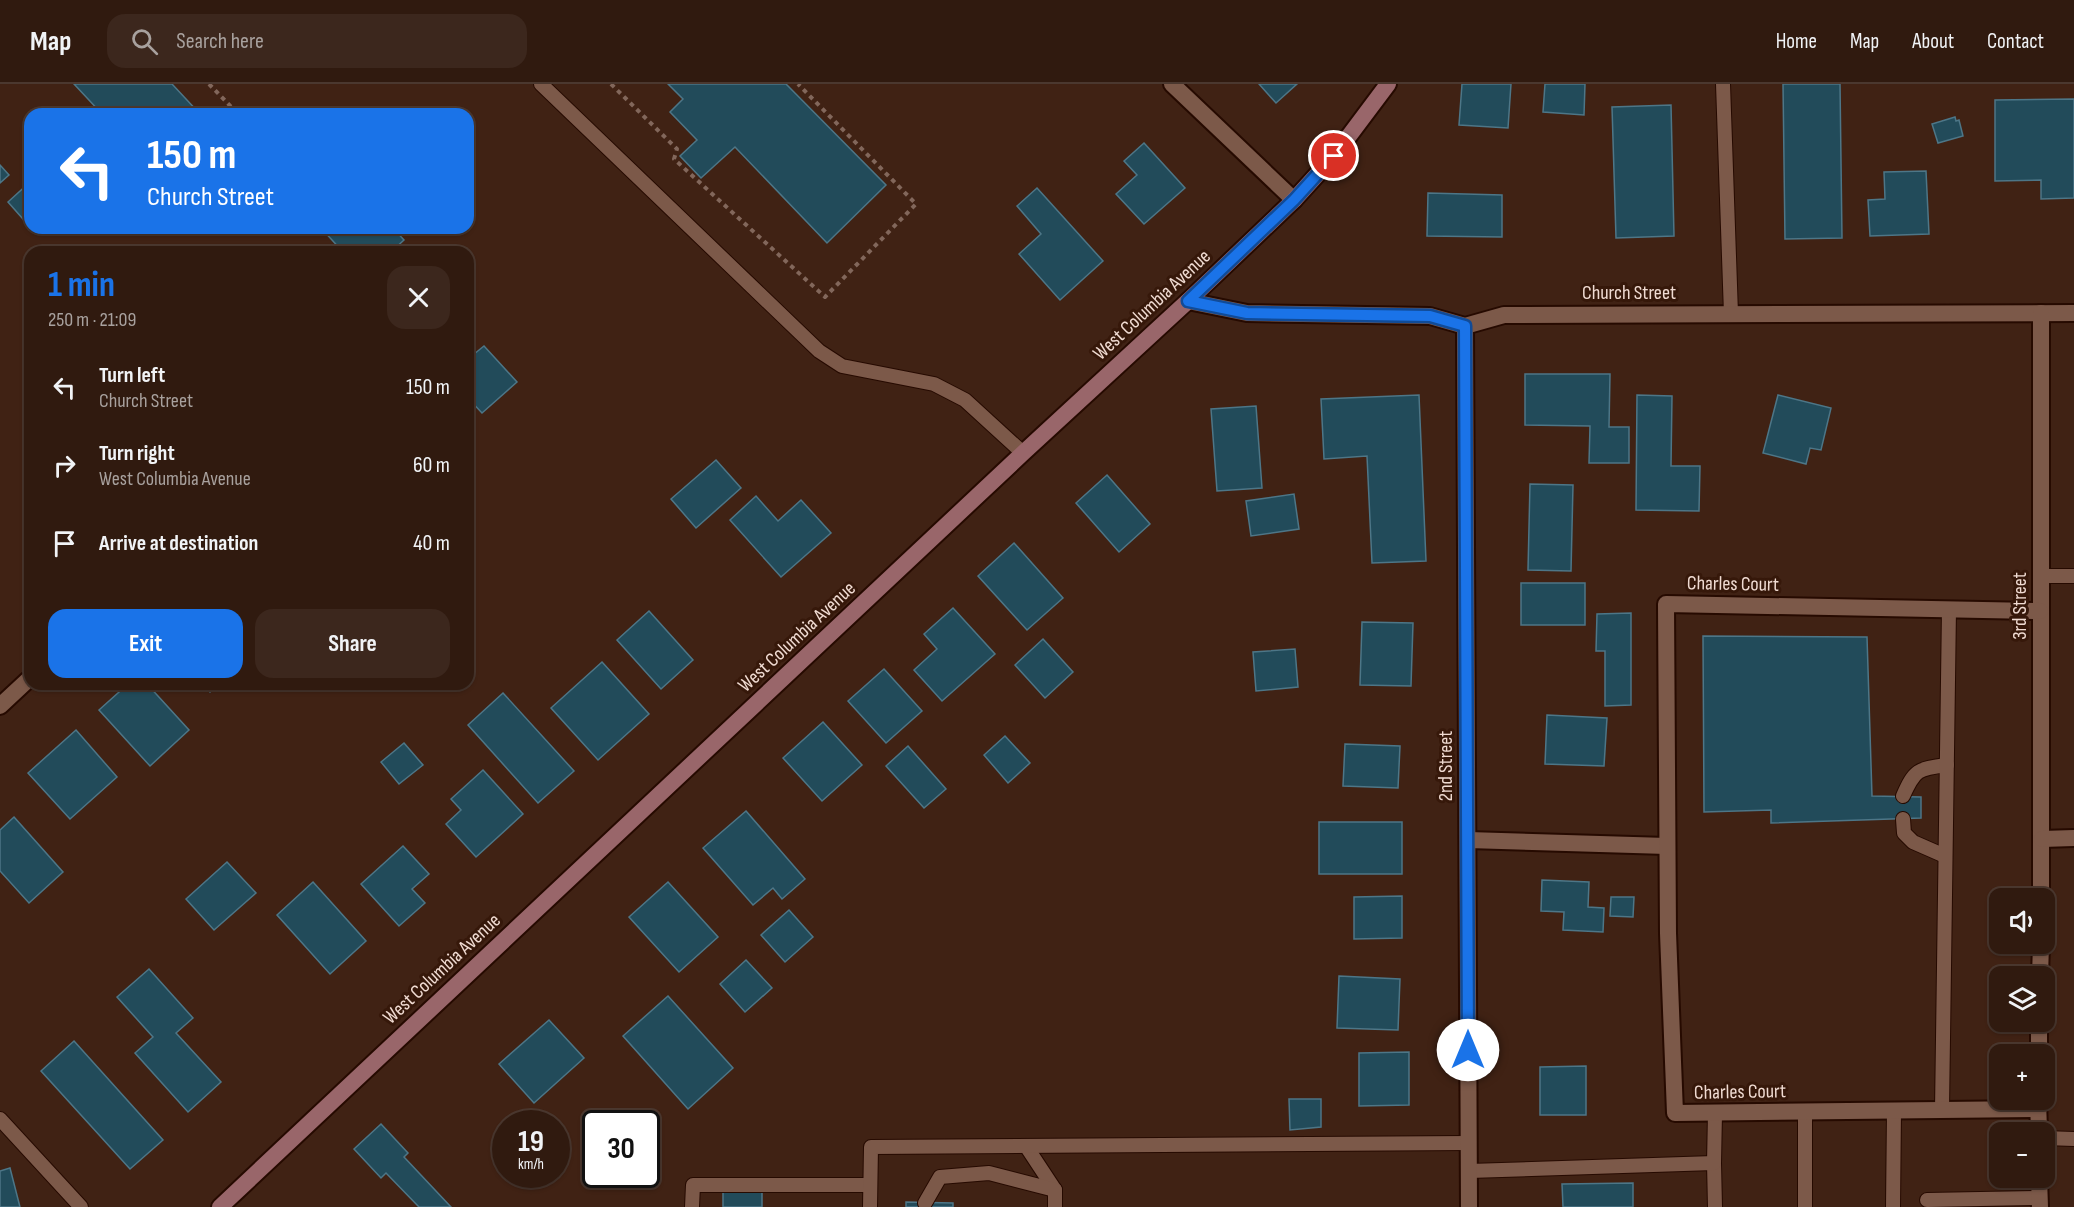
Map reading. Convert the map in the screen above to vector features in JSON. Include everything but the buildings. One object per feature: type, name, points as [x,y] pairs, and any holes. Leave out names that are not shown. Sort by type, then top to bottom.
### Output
[{"type":"main road","name":"West Columbia Avenue","points":[[220,1207],[1294,200],[1334,156],[1388,84]]},
{"type":"street","points":[[1172,84],[1294,200]]},
{"type":"street","points":[[1188,301],[1247,313],[1430,316],[1465,326]]},
{"type":"street","name":"3rd Street","points":[[2041,313],[2041,888]]},
{"type":"street","name":"Church Street","points":[[1465,326],[1504,315],[2074,313]]},
{"type":"street","name":"2nd Street","points":[[1465,326],[1469,1207]]},
{"type":"street","name":"Charles Court","points":[[1989,1107],[1894,1111],[1675,1113],[1668,933],[1666,604],[2040,611]]},
{"type":"street","points":[[0,706],[24,684]]},
{"type":"street","points":[[2042,839],[2074,838]]},
{"type":"street","points":[[1468,840],[1667,846]]},
{"type":"street","points":[[2039,1188],[2040,1203]]},
{"type":"lane","points":[[541,84],[819,351],[842,366],[934,384],[965,400],[1023,453]]},
{"type":"lane","points":[[1724,84],[1731,314]]},
{"type":"lane","points":[[2040,576],[2074,576]]},
{"type":"lane","points":[[1942,1110],[1949,609]]},
{"type":"lane","points":[[1903,796],[1910,780],[1922,768],[1947,765]]},
{"type":"lane","points":[[1903,819],[1904,833],[1913,842],[1946,856]]},
{"type":"lane","points":[[1893,1207],[1894,1111]]},
{"type":"lane","points":[[1805,1112],[1805,1207]]},
{"type":"lane","points":[[1715,1113],[1716,1207]]},
{"type":"lane","points":[[0,1119],[81,1207]]},
{"type":"lane","points":[[2055,1138],[2074,1139]]},
{"type":"lane","points":[[870,1207],[871,1147],[1469,1143]]},
{"type":"lane","points":[[1026,1146],[1055,1190],[1055,1207]]},
{"type":"lane","points":[[1469,1171],[1714,1163]]},
{"type":"lane","points":[[925,1203],[940,1177],[989,1173],[1055,1190]]},
{"type":"lane","points":[[692,1207],[693,1185],[870,1185]]},
{"type":"lane","points":[[1927,1200],[2040,1203]]},
{"type":"path","points":[[209,84],[232,108]]},
{"type":"path","points":[[611,84],[676,148],[674,159],[825,297],[916,204],[798,84]]},
{"type":"route","points":[[1334,156],[1294,200],[1188,301],[1247,313],[1430,316],[1465,326],[1468,1050]]}]
